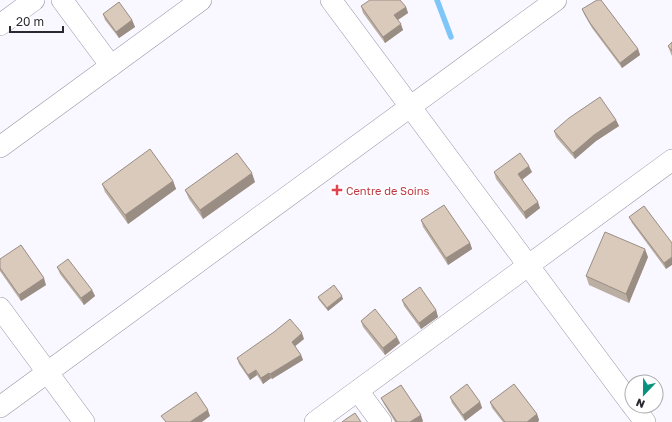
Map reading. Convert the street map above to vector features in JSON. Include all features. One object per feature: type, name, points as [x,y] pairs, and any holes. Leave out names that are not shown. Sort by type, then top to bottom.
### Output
[{"type":"street","points":[[0,25],[34,0]]},
{"type":"street","points":[[62,0],[110,66]]},
{"type":"street","points":[[0,147],[201,0]]},
{"type":"street","points":[[331,0],[624,395]]},
{"type":"street","points":[[0,407],[556,0]]},
{"type":"street","points":[[315,422],[672,160]]},
{"type":"street","points":[[0,308],[84,422]]},
{"type":"street","points":[[358,391],[381,422]]},
{"type":"building","points":[[370,0],[400,0],[406,7],[394,15],[401,24],[383,37],[361,6]]},
{"type":"building","points":[[597,0],[601,0],[638,49],[620,63],[590,23],[582,9]]},
{"type":"building","points":[[119,2],[132,20],[116,32],[103,14]]},
{"type":"building","points":[[672,42],[672,51],[668,46]]},
{"type":"building","points":[[600,97],[616,120],[594,135],[573,153],[554,131],[569,118]]},
{"type":"building","points":[[150,149],[173,181],[125,215],[102,184]]},
{"type":"building","points":[[237,153],[252,173],[200,210],[185,190]]},
{"type":"building","points":[[520,153],[529,166],[518,174],[538,202],[524,212],[494,172]]},
{"type":"building","points":[[444,205],[470,243],[446,258],[421,220]]},
{"type":"building","points":[[644,206],[672,243],[672,257],[664,263],[629,217]]},
{"type":"building","points":[[605,232],[645,249],[626,294],[586,276]]},
{"type":"building","points":[[21,245],[44,278],[19,295],[0,268],[0,259]]},
{"type":"building","points":[[68,259],[92,290],[81,298],[57,267]]},
{"type":"building","points":[[334,285],[342,296],[327,308],[318,297]]},
{"type":"building","points":[[420,287],[436,310],[419,323],[402,300]]},
{"type":"building","points":[[375,309],[397,337],[383,348],[361,321]]},
{"type":"building","points":[[290,319],[302,333],[292,342],[301,355],[261,378],[256,370],[248,375],[237,358]]},
{"type":"building","points":[[467,384],[480,402],[463,415],[450,397]]},
{"type":"building","points":[[514,384],[537,414],[527,422],[505,422],[490,402]]},
{"type":"building","points":[[401,385],[421,415],[410,422],[397,422],[381,398]]},
{"type":"building","points":[[196,392],[208,410],[190,422],[166,422],[161,416]]},
{"type":"building","points":[[355,413],[361,422],[342,422],[346,419]]},
{"type":"waterway","points":[[437,0],[451,37]]},
{"type":"place","name":"Centre de Soins","points":[[337,190]]}]
